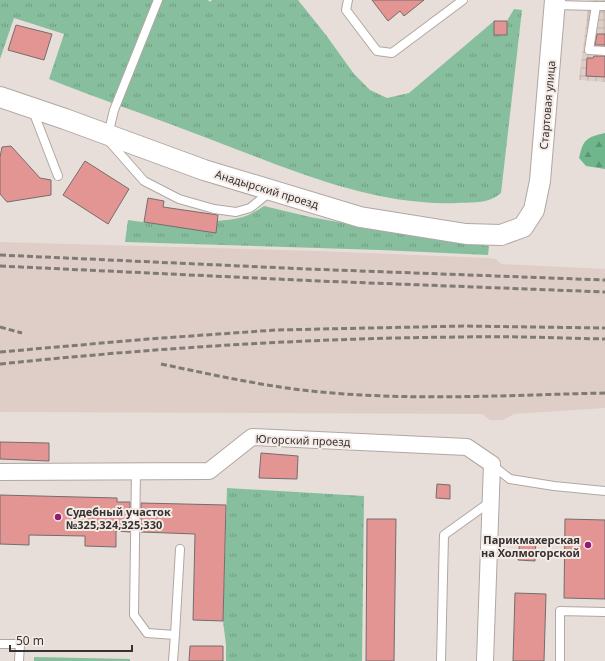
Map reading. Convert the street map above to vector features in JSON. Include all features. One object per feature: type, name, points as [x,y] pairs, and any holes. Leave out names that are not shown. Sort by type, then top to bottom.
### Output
[{"type":"street","name":"Стартовая улица","points":[[534,210],[540,180],[555,3]]},
{"type":"street","name":"Анадырский проезд","points":[[0,97],[105,133],[204,170],[360,217],[466,234],[500,235],[523,227],[534,210]]},
{"type":"street","name":"Югорский проезд","points":[[0,472],[209,471],[252,437],[467,447],[492,464]]},
{"type":"street","points":[[485,661],[492,464]]},
{"type":"lane","points":[[158,0],[105,133],[144,181],[180,199],[214,210],[236,212],[250,208],[271,191]]},
{"type":"lane","points":[[348,0],[346,10],[377,51],[392,52],[463,0]]},
{"type":"lane","points":[[555,3],[605,6]]},
{"type":"lane","points":[[596,6],[589,50],[605,51]]},
{"type":"lane","points":[[31,107],[58,176]]},
{"type":"lane","points":[[492,464],[510,479],[554,486],[605,491]]},
{"type":"lane","points":[[136,471],[134,615],[147,632],[174,635]]},
{"type":"lane","points":[[442,661],[444,535],[490,502]]},
{"type":"lane","points":[[174,661],[174,635],[180,549]]},
{"type":"lane","points":[[560,661],[560,611],[605,612]]},
{"type":"lane","points":[[0,644],[20,644],[19,661]]},
{"type":"shaded area","points":[[589,0],[605,0],[605,82],[579,80]]},
{"type":"shaded area","points":[[0,242],[318,251],[488,258],[496,259],[501,264],[605,269],[605,408],[514,414],[503,420],[490,420],[482,414],[0,412]]},
{"type":"green space","points":[[0,0],[208,0],[210,2],[212,0],[298,0],[326,35],[354,74],[370,90],[387,98],[409,93],[494,21],[494,35],[506,35],[507,21],[514,9],[522,10],[501,193],[486,201],[458,203],[424,202],[389,198],[356,190],[322,181],[67,86],[49,79],[64,34],[14,18],[0,59]]},
{"type":"green space","points":[[605,133],[605,169],[586,166],[579,158],[584,143],[594,136]]},
{"type":"green space","points":[[264,206],[310,217],[394,232],[489,246],[488,255],[125,242],[128,220],[216,232],[217,221],[231,220],[242,217]]},
{"type":"green space","points":[[227,488],[364,496],[362,661],[226,661],[223,621]]},
{"type":"green space","points":[[34,657],[130,659],[130,661],[34,661]]},
{"type":"building","points":[[372,0],[424,0],[404,16],[400,11],[388,21]]},
{"type":"building","points":[[494,21],[507,21],[507,35],[494,35]]},
{"type":"building","points":[[16,25],[52,34],[44,60],[8,50]]},
{"type":"building","points":[[597,34],[605,34],[605,45],[595,45]]},
{"type":"building","points":[[594,56],[605,56],[605,77],[586,76],[587,58],[593,58]]},
{"type":"building","points":[[11,146],[40,178],[51,180],[51,195],[7,202],[0,194],[0,157],[2,147]]},
{"type":"building","points":[[85,161],[129,189],[108,224],[63,195]]},
{"type":"building","points":[[148,198],[164,201],[163,207],[218,215],[216,233],[144,222]]},
{"type":"building","points":[[0,442],[49,443],[49,461],[0,459]]},
{"type":"building","points":[[261,453],[298,456],[297,479],[259,478]]},
{"type":"building","points":[[437,484],[450,485],[450,499],[436,498]]},
{"type":"building","name":"Судебный участок №325,324,325,330","points":[[0,495],[117,498],[117,502],[130,502],[130,532],[116,531],[116,547],[85,546],[85,536],[29,535],[29,545],[0,544]]},
{"type":"building","points":[[141,503],[226,505],[223,621],[193,620],[195,534],[141,532]]},
{"type":"building","points":[[367,519],[396,519],[394,661],[366,661]]},
{"type":"building","points":[[565,519],[605,520],[605,599],[564,598]]},
{"type":"building","points":[[520,538],[536,539],[535,561],[518,560]]},
{"type":"building","points":[[515,593],[546,594],[544,661],[513,661]]},
{"type":"building","points":[[190,646],[223,646],[223,661],[189,661]]},
{"type":"railway","points":[[0,255],[307,269],[605,280]]},
{"type":"railway","points":[[0,266],[319,281],[605,292]]},
{"type":"railway","points":[[0,352],[276,330],[464,326],[605,328]]},
{"type":"railway","points":[[0,327],[22,333]]},
{"type":"railway","points":[[0,364],[116,353],[349,339],[483,337],[605,339]]},
{"type":"railway","points":[[161,364],[281,387],[356,395],[463,397],[605,393]]},
{"type":"place","name":"Судебный участок №325,324,325,330","points":[[58,517]]},
{"type":"place","name":"Парикмахерская на Холмогорской","points":[[588,545]]}]
